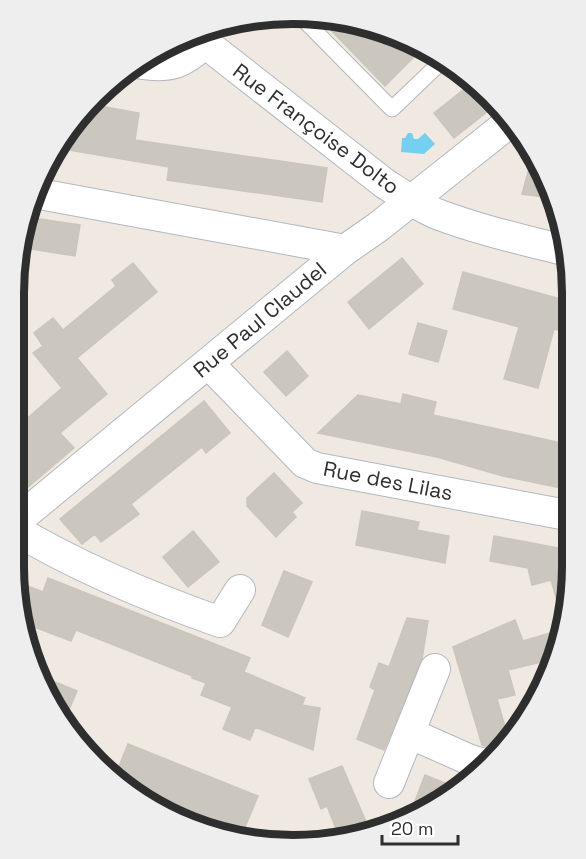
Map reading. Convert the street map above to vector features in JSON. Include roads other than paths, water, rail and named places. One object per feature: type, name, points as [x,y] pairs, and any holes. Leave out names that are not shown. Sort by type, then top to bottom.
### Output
[{"type":"street","name":"Rue Françoise Dolto","points":[[202,40],[384,183],[411,201],[435,213],[480,228],[558,249]]},
{"type":"street","points":[[150,65],[162,67],[189,57],[198,41]]},
{"type":"street","name":"Rue Paul Claudel","points":[[24,515],[345,250],[378,227],[504,127]]},
{"type":"street","points":[[42,195],[345,250]]},
{"type":"street","name":"Rue des Lilas","points":[[209,364],[305,463],[328,470],[562,514]]},
{"type":"street","points":[[24,535],[48,549],[166,602],[220,622],[240,590]]},
{"type":"street","points":[[389,783],[435,669]]},
{"type":"street","points":[[410,733],[477,762]]},
{"type":"lane","points":[[309,25],[392,109],[437,66]]},
{"type":"water","points":[[408,133],[412,133],[414,139],[418,139],[425,133],[435,144],[424,154],[401,152],[402,138],[405,138]]}]
